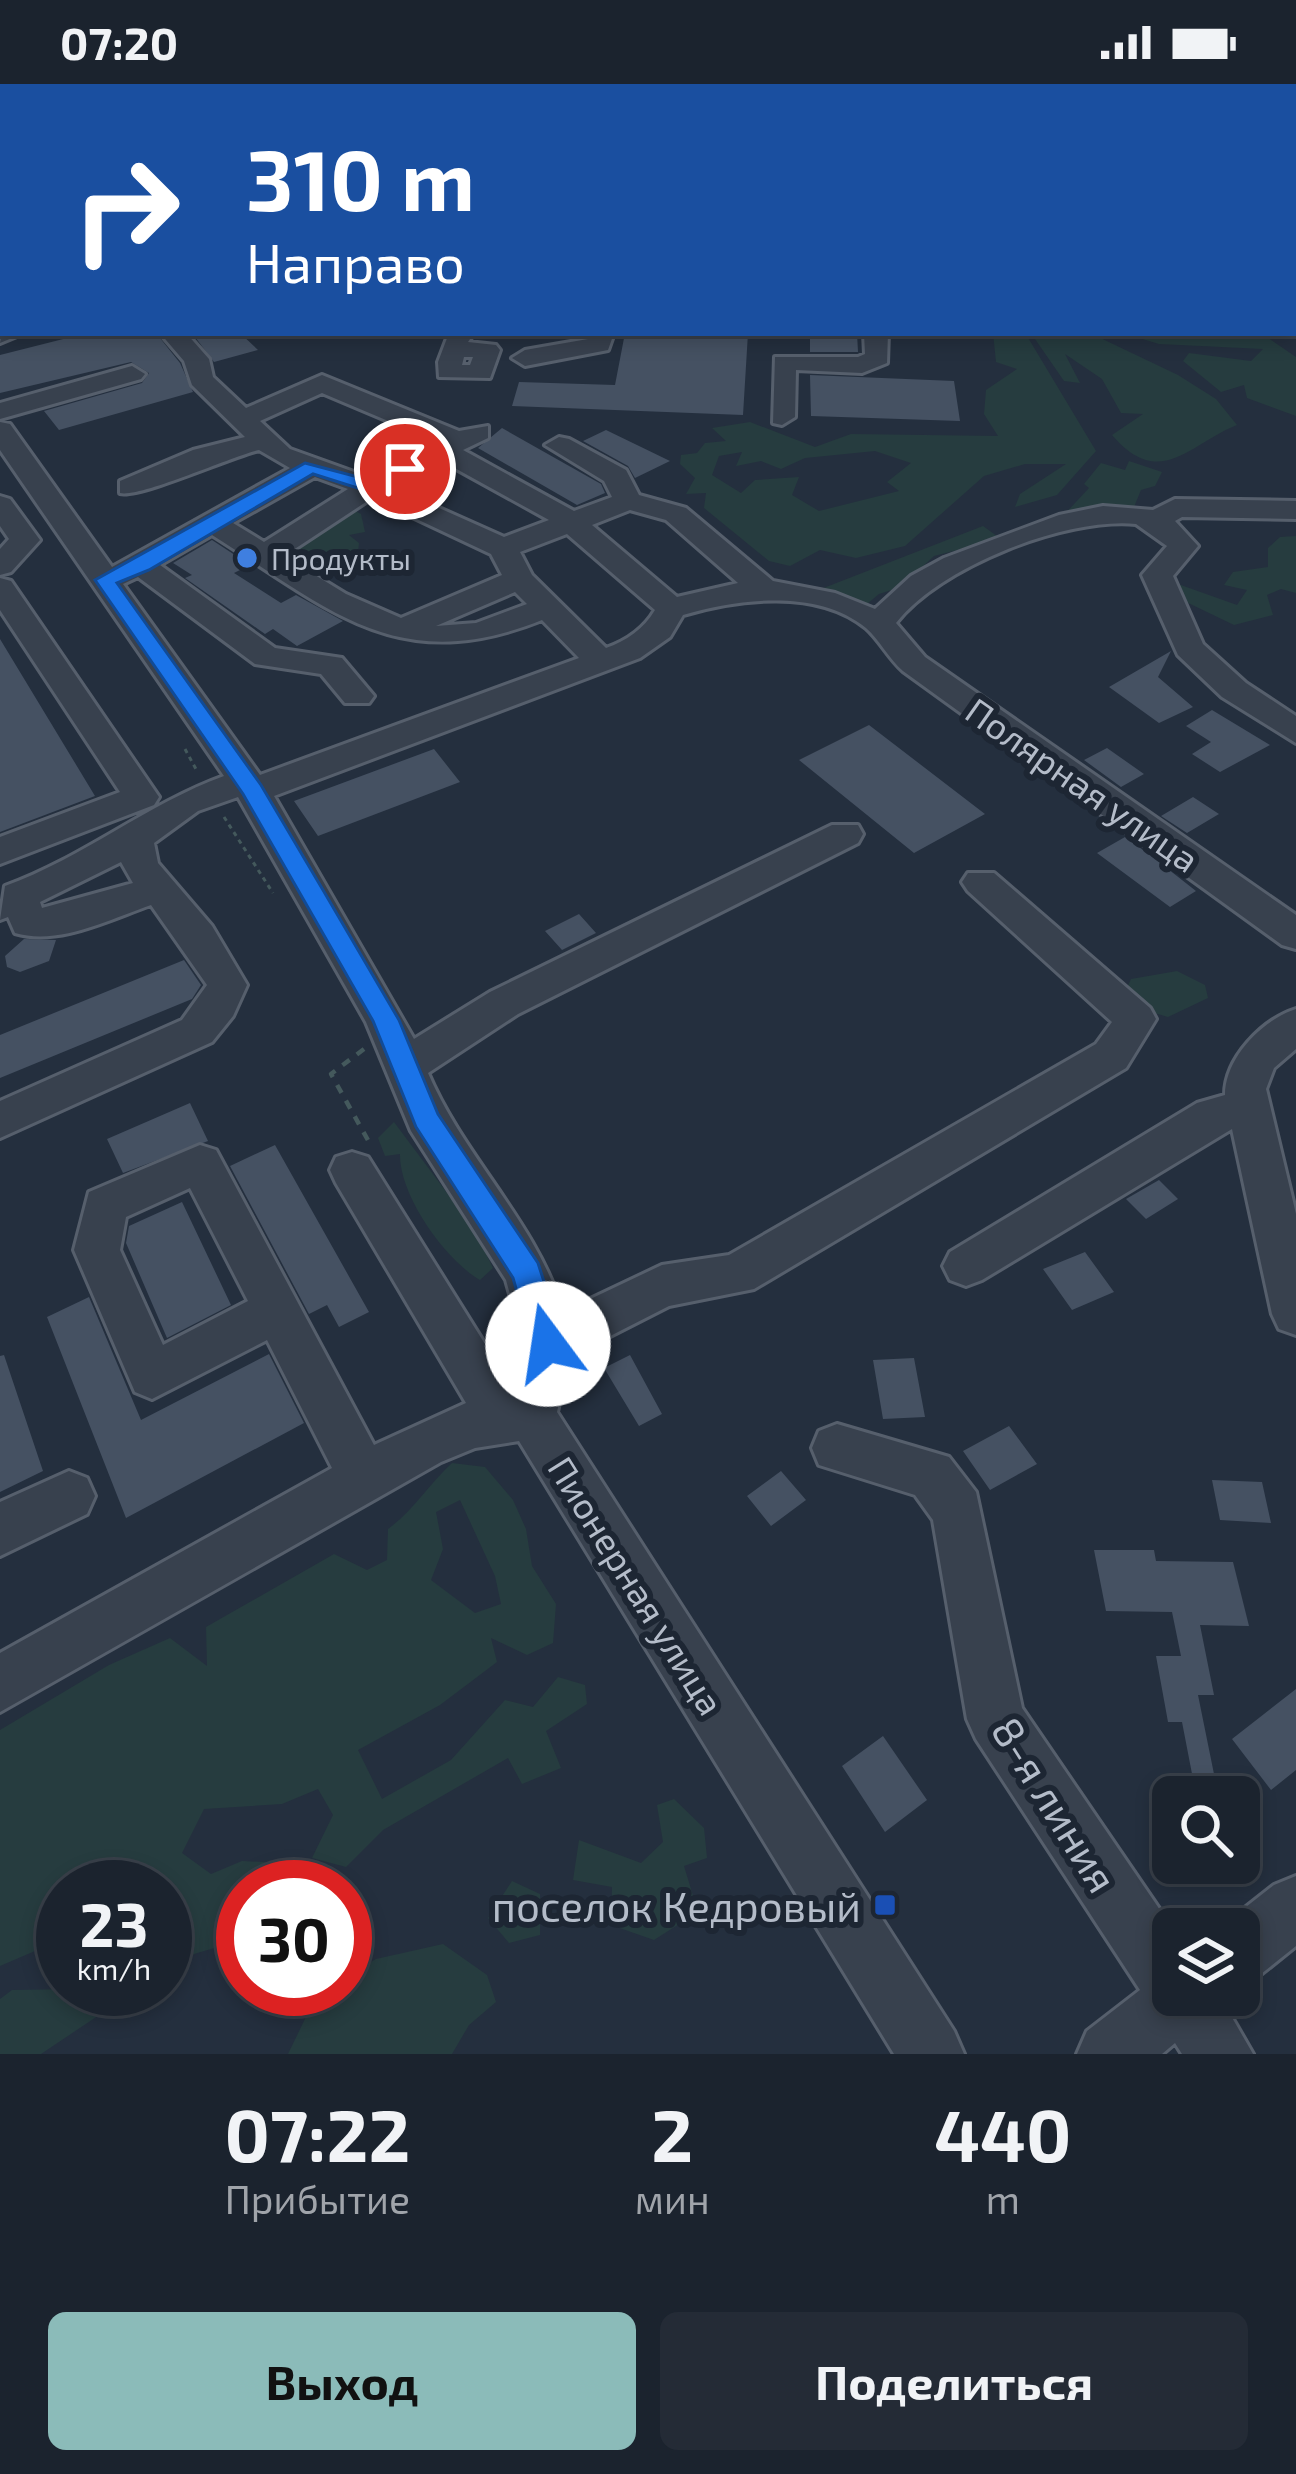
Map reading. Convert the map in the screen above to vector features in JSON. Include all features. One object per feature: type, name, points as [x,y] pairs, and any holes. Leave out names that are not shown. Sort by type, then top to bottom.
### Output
[{"type":"street","points":[[175,336],[196,359],[202,380],[251,431],[312,467],[370,487],[503,548],[519,579],[601,662]]},
{"type":"street","points":[[525,358],[599,344],[601,336]]},
{"type":"street","points":[[782,417],[784,362],[862,365],[878,358],[876,336]]},
{"type":"street","points":[[0,411],[132,374]]},
{"type":"street","points":[[130,487],[251,431],[322,383],[459,441],[572,522],[671,609]]},
{"type":"street","name":"Пионерная улица","points":[[0,430],[105,580],[386,1020],[389,1054],[527,1273],[548,1344],[517,1416],[931,2054]]},
{"type":"street","points":[[266,554],[370,487],[459,441]]},
{"type":"street","points":[[559,445],[616,476],[628,501]]},
{"type":"street","points":[[105,580],[142,566],[312,467]]},
{"type":"street","points":[[503,548],[628,501],[676,514],[763,588]]},
{"type":"street","points":[[0,505],[25,540],[0,566]]},
{"type":"street","points":[[1157,521],[1175,508],[1296,510]]},
{"type":"street","points":[[158,889],[60,921],[29,923],[9,901],[135,839],[160,818],[601,662],[659,630],[671,609],[763,588],[800,590],[880,623],[900,595],[954,561],[1080,520],[1125,513],[1157,521],[1183,546],[1157,574],[1189,648],[1234,690],[1296,732]]},
{"type":"street","points":[[213,523],[370,620],[469,635],[549,607]]},
{"type":"street","points":[[142,566],[266,658],[331,665],[403,628],[519,579]]},
{"type":"street","points":[[0,587],[141,797],[0,850]]},
{"type":"street","name":"Полярная улица","points":[[880,623],[890,642],[914,664],[1296,935]]},
{"type":"street","points":[[331,665],[357,696]]},
{"type":"street","points":[[389,1054],[503,1003],[845,834]]},
{"type":"street","points":[[0,1120],[197,1031],[220,1005],[227,985],[197,936],[140,867],[135,839]]},
{"type":"street","points":[[548,1344],[662,1286],[737,1274],[1111,1056],[1136,1019],[981,882]]},
{"type":"street","points":[[1296,1025],[1257,1059],[1245,1089],[1296,1314]]},
{"type":"street","points":[[966,1265],[1212,1115],[1246,1109]]},
{"type":"street","points":[[0,1684],[423,1445],[517,1416],[365,1163]]},
{"type":"street","points":[[275,1311],[363,1477]]},
{"type":"street","name":"8-я линия","points":[[837,1448],[932,1475],[957,1510],[996,1719],[1152,1951]]},
{"type":"street","points":[[0,1530],[69,1496]]},
{"type":"street","points":[[1260,1935],[1296,1907]]},
{"type":"street","points":[[1110,2054],[1154,2016]]},
{"type":"street","name":"8-я линия","points":[[1195,2016],[1220,2054]]},
{"type":"path","points":[[176,732],[236,788],[282,908]]},
{"type":"path","points":[[365,1163],[331,1074],[389,1054]]},
{"type":"green space","points":[[993,336],[1027,336],[1096,451],[1057,495],[1015,507],[1020,494],[1066,464],[1025,464],[984,476],[905,546],[856,558],[820,550],[790,566],[769,561],[704,508],[706,493],[686,494],[695,478],[680,464],[681,455],[697,453],[705,443],[726,441],[712,428],[750,422],[815,447],[851,434],[998,436],[984,414],[986,390],[1017,369],[996,362]],"holes":[[[875,451],[911,463],[887,482],[899,491],[819,511],[792,495],[799,477],[755,480],[741,493],[712,475],[719,456],[742,452],[736,466],[761,461],[781,469],[805,458]]]},
{"type":"green space","points":[[1096,336],[1216,399],[1237,425],[1174,458],[1145,460],[1112,435],[1143,414],[1121,413],[1102,379],[1065,354],[1080,383],[1064,381],[1035,339]]},
{"type":"green space","points":[[1265,336],[1296,357],[1296,416],[1247,398],[1244,385],[1221,392],[1183,361],[1189,353],[1251,361],[1263,349],[1159,344],[1136,337]]},
{"type":"green space","points":[[1129,461],[1162,472],[1155,486],[1141,490],[1134,507],[1061,518],[1089,488],[1084,484],[1101,463],[1125,470]]},
{"type":"green space","points":[[348,507],[361,514],[365,532],[349,535],[359,543],[358,552],[319,562],[290,554],[293,542]]},
{"type":"green space","points":[[983,526],[1001,539],[934,556],[901,587],[879,594],[861,609],[821,589]]},
{"type":"green space","points":[[1296,536],[1296,593],[1281,589],[1267,595],[1273,615],[1234,625],[1182,600],[1178,584],[1237,605],[1247,590],[1224,585],[1233,572],[1268,567],[1268,548],[1280,537]]},
{"type":"green space","points":[[1177,971],[1205,985],[1208,998],[1168,1017],[1148,1011],[1125,992],[1131,979]]},
{"type":"green space","points":[[394,1122],[474,1229],[493,1268],[480,1280],[453,1258],[426,1225],[407,1188],[400,1154],[385,1156],[378,1138]]},
{"type":"green space","points":[[452,1463],[485,1467],[513,1500],[526,1529],[532,1566],[556,1604],[553,1643],[527,1655],[491,1638],[497,1662],[440,1705],[358,1750],[382,1799],[451,1760],[505,1700],[533,1707],[558,1677],[585,1685],[587,1704],[546,1731],[561,1768],[522,1784],[508,1758],[383,1830],[353,1860],[312,1858],[333,1815],[318,1789],[282,1804],[204,1809],[182,1853],[192,1860],[36,1860],[36,1951],[0,1966],[0,1730],[109,1665],[170,1638],[207,1666],[206,1627],[334,1554],[367,1570],[387,1560],[388,1529]],"holes":[[[460,1500],[495,1576],[501,1604],[475,1613],[431,1580],[443,1549],[436,1512]]]},
{"type":"green space","points":[[674,1799],[704,1828],[707,1858],[684,1866],[698,1912],[654,1940],[611,1925],[612,1887],[573,1880],[579,1840],[641,1863],[663,1842],[657,1805]]},
{"type":"green space","points":[[192,1860],[211,1874],[216,1872],[216,1947],[194,1954]]},
{"type":"green space","points":[[512,1881],[540,1894],[540,1935],[509,1943],[488,1918]]},
{"type":"green space","points":[[443,1944],[487,1975],[496,2002],[469,2025],[452,2054],[288,2054],[306,2016],[372,2016],[372,1961]]},
{"type":"green space","points":[[12,1990],[36,1990],[36,2016],[98,2016],[41,2054],[0,2054],[0,1999]]},
{"type":"building","points":[[75,336],[158,336],[180,363],[193,392],[59,430],[44,411],[142,383],[149,373],[131,362],[0,393],[0,355]]},
{"type":"building","points":[[194,336],[243,336],[258,350],[214,362]]},
{"type":"building","points":[[624,336],[748,336],[743,415],[512,406],[519,382],[615,385]]},
{"type":"building","points":[[810,336],[857,336],[858,352],[810,352]]},
{"type":"building","points":[[810,375],[954,381],[960,421],[811,416]]},
{"type":"building","points":[[502,428],[601,484],[605,493],[577,505],[478,448]]},
{"type":"building","points":[[606,430],[670,461],[635,478],[628,466],[583,441]]},
{"type":"building","points":[[212,540],[250,565],[234,573],[281,603],[296,595],[343,621],[297,646],[273,629],[265,634],[185,578],[192,575],[173,563]]},
{"type":"building","points":[[0,639],[95,796],[0,832]]},
{"type":"building","points":[[1171,651],[1158,677],[1193,707],[1159,723],[1109,687]]},
{"type":"building","points":[[1212,710],[1270,745],[1220,772],[1192,754],[1211,742],[1186,726]]},
{"type":"building","points":[[869,725],[985,814],[914,853],[799,760]]},
{"type":"building","points":[[1107,748],[1144,774],[1121,787],[1084,760]]},
{"type":"building","points":[[434,749],[460,782],[318,836],[294,801]]},
{"type":"building","points":[[1193,797],[1219,814],[1187,833],[1161,816]]},
{"type":"building","points":[[1125,837],[1196,891],[1170,907],[1097,853]]},
{"type":"building","points":[[579,914],[596,933],[562,950],[545,931]]},
{"type":"building","points":[[24,939],[56,940],[49,961],[20,972],[7,967],[5,956]]},
{"type":"building","points":[[184,960],[201,985],[192,999],[0,1078],[0,1035]]},
{"type":"building","points":[[190,1103],[208,1141],[123,1173],[107,1139]]},
{"type":"building","points":[[275,1145],[369,1312],[339,1327],[327,1305],[309,1314],[230,1166]]},
{"type":"building","points":[[1159,1180],[1178,1199],[1146,1219],[1126,1199]]},
{"type":"building","points":[[182,1202],[231,1305],[167,1338],[126,1243],[129,1226]]},
{"type":"building","points":[[1085,1252],[1114,1292],[1072,1310],[1043,1269]]},
{"type":"building","points":[[89,1297],[141,1420],[269,1354],[304,1423],[126,1518],[47,1317]]},
{"type":"building","points":[[4,1355],[43,1471],[0,1492],[0,1356]]},
{"type":"building","points":[[630,1355],[662,1414],[639,1426],[604,1368]]},
{"type":"building","points":[[914,1358],[925,1417],[883,1419],[873,1360]]},
{"type":"building","points":[[1009,1426],[1037,1464],[990,1490],[963,1451]]},
{"type":"building","points":[[781,1471],[806,1500],[771,1526],[747,1496]]},
{"type":"building","points":[[1212,1480],[1262,1482],[1271,1523],[1220,1520]]},
{"type":"building","points":[[1094,1550],[1154,1550],[1156,1561],[1233,1562],[1249,1626],[1200,1625],[1214,1695],[1198,1695],[1214,1774],[1192,1776],[1182,1722],[1168,1722],[1156,1656],[1181,1656],[1172,1612],[1106,1611]]},
{"type":"building","points":[[1296,1689],[1296,1770],[1271,1790],[1232,1739]]},
{"type":"building","points":[[883,1736],[927,1800],[885,1832],[842,1766]]},
{"type":"place","name":"Продукты","points":[[247,558]]},
{"type":"place","name":"поселок Кедровый","points":[[885,1905]]},
{"type":"route","points":[[405,469],[370,487],[312,467],[142,566],[105,580],[253,791],[315,897],[386,1020],[411,1093],[527,1273],[544,1317],[548,1344]]}]
